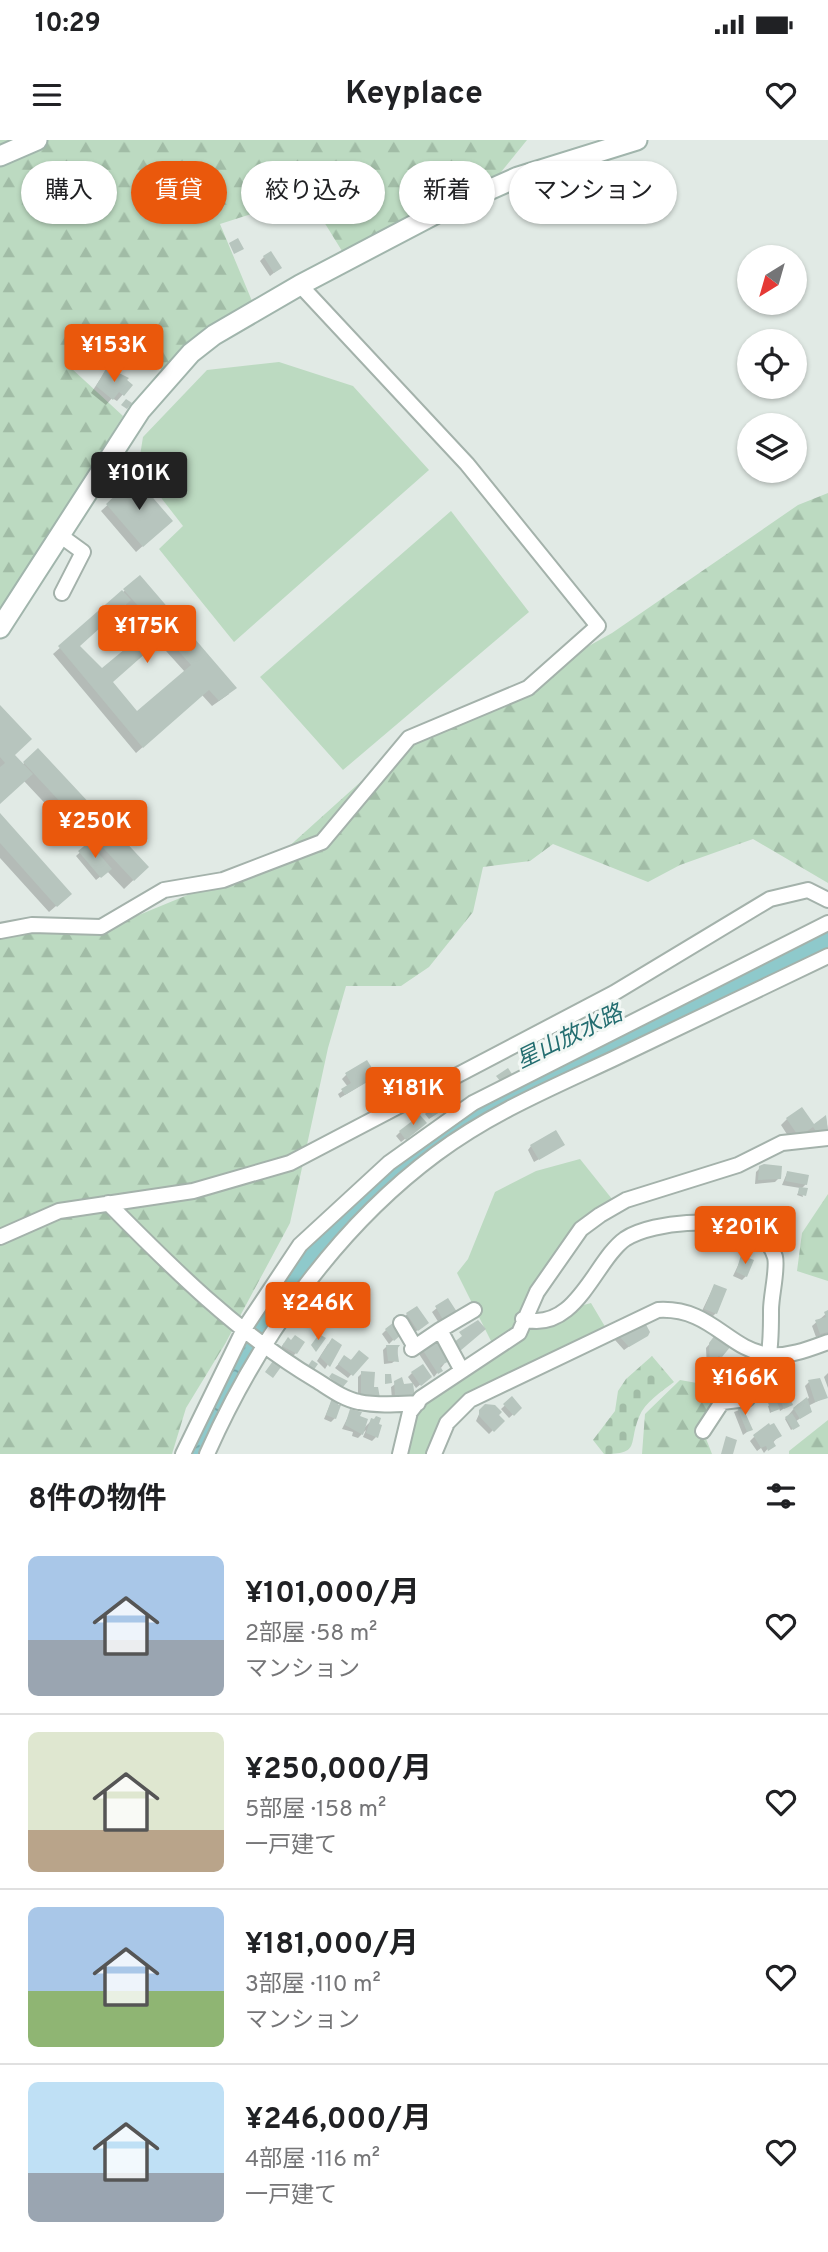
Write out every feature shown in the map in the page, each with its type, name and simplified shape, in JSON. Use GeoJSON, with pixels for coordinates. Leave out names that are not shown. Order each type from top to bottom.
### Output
{"type":"FeatureCollection","features":[{"type":"Feature","properties":{"kind":"street"},"geometry":{"type":"LineString","coordinates":[[0,156],[37,140]]}},
{"type":"Feature","properties":{"kind":"street"},"geometry":{"type":"LineString","coordinates":[[0,628],[140,411],[169,374],[214,335],[300,285],[481,193],[518,177],[637,140]]}},
{"type":"Feature","properties":{"kind":"street"},"geometry":{"type":"LineString","coordinates":[[0,931],[32,925],[101,927],[164,890],[223,880],[322,842],[409,738],[528,688],[598,626],[467,464],[300,285]]}},
{"type":"Feature","properties":{"kind":"street"},"geometry":{"type":"LineString","coordinates":[[61,536],[83,552],[62,593]]}},
{"type":"Feature","properties":{"kind":"street"},"geometry":{"type":"LineString","coordinates":[[0,1237],[60,1211],[193,1191],[290,1163],[614,993],[769,899],[808,890],[828,900]]}},
{"type":"Feature","properties":{"kind":"street"},"geometry":{"type":"LineString","coordinates":[[183,1454],[244,1329],[300,1245],[336,1210],[435,1127],[472,1103],[828,923]]}},
{"type":"Feature","properties":{"kind":"street"},"geometry":{"type":"LineString","coordinates":[[207,1454],[243,1378],[302,1290],[344,1240],[393,1190],[435,1154],[525,1098],[828,956]]}},
{"type":"Feature","properties":{"kind":"street"},"geometry":{"type":"LineString","coordinates":[[400,1454],[407,1423],[418,1403],[461,1369],[507,1343],[519,1333],[537,1292],[581,1229],[626,1199],[738,1165],[782,1143],[828,1138]]}},
{"type":"Feature","properties":{"kind":"street"},"geometry":{"type":"LineString","coordinates":[[108,1203],[152,1248],[244,1329],[346,1398],[359,1402],[418,1403]]}},
{"type":"Feature","properties":{"kind":"street"},"geometry":{"type":"LineString","coordinates":[[523,1319],[536,1323],[548,1320],[577,1300],[625,1239],[649,1230],[684,1223],[732,1223],[764,1241],[775,1257],[771,1299],[771,1355],[762,1380],[747,1399],[722,1402],[703,1431]]}},
{"type":"Feature","properties":{"kind":"street"},"geometry":{"type":"LineString","coordinates":[[433,1454],[447,1423],[470,1400],[658,1310],[684,1309],[757,1352],[771,1355],[797,1353],[828,1342]]}},
{"type":"Feature","properties":{"kind":"street"},"geometry":{"type":"LineString","coordinates":[[401,1323],[414,1348],[474,1310]]}},
{"type":"Feature","properties":{"kind":"street"},"geometry":{"type":"LineString","coordinates":[[440,1330],[461,1369]]}},
{"type":"Feature","properties":{"kind":"green space"},"geometry":{"type":"Polygon","coordinates":[[[0,140],[527,140],[495,178],[495,161],[399,161],[399,224],[342,251],[325,224],[385,224],[385,161],[241,161],[241,217],[227,222],[227,161],[131,161],[131,224],[220,224],[252,301],[210,325],[165,373],[116,326],[71,368],[123,416],[0,617],[0,140]]]}},
{"type":"Feature","properties":{"kind":"green space"},"geometry":{"type":"Polygon","coordinates":[[[279,362],[353,386],[429,470],[234,642],[159,549],[183,526],[138,468],[143,437],[207,370],[279,362]]]}},
{"type":"Feature","properties":{"kind":"green space"},"geometry":{"type":"Polygon","coordinates":[[[828,493],[828,883],[753,839],[680,865],[648,882],[553,844],[530,861],[483,867],[473,912],[429,967],[401,986],[346,986],[328,1048],[290,1223],[225,1344],[186,1408],[172,1454],[0,1454],[0,933],[21,927],[100,931],[275,859],[416,732],[445,726],[612,633],[798,505],[828,493]]]}},
{"type":"Feature","properties":{"kind":"green space"},"geometry":{"type":"Polygon","coordinates":[[[451,511],[529,612],[343,770],[260,677],[451,511]]]}},
{"type":"Feature","properties":{"kind":"green space"},"geometry":{"type":"Polygon","coordinates":[[[580,1159],[612,1199],[563,1257],[528,1320],[591,1303],[607,1330],[462,1411],[433,1454],[400,1454],[421,1398],[494,1347],[457,1273],[468,1259],[495,1192],[536,1171],[580,1159]]]}},
{"type":"Feature","properties":{"kind":"green space"},"geometry":{"type":"Polygon","coordinates":[[[828,1194],[828,1281],[797,1271],[802,1233],[828,1194]]]}},
{"type":"Feature","properties":{"kind":"green space"},"geometry":{"type":"Polygon","coordinates":[[[652,1356],[674,1382],[645,1407],[631,1446],[624,1452],[604,1454],[593,1440],[615,1411],[618,1391],[626,1379],[652,1356]]]}},
{"type":"Feature","properties":{"kind":"green space"},"geometry":{"type":"Polygon","coordinates":[[[680,1380],[697,1383],[720,1404],[703,1431],[712,1454],[642,1454],[645,1414],[680,1380]]]}},
{"type":"Feature","properties":{"kind":"green space"},"geometry":{"type":"Polygon","coordinates":[[[828,1420],[828,1454],[789,1454],[789,1451],[828,1420]]]}},
{"type":"Feature","properties":{"kind":"water"},"geometry":{"type":"Polygon","coordinates":[[[317,1238],[321,1254],[280,1305],[200,1454],[186,1454],[254,1320],[317,1238]]]}},
{"type":"Feature","properties":{"kind":"building"},"geometry":{"type":"Polygon","coordinates":[[[238,238],[244,249],[234,254],[229,243],[238,238]]]}},
{"type":"Feature","properties":{"kind":"building"},"geometry":{"type":"Polygon","coordinates":[[[271,251],[282,268],[274,273],[263,256],[271,251]]]}},
{"type":"Feature","properties":{"kind":"building"},"geometry":{"type":"Polygon","coordinates":[[[107,367],[129,378],[127,380],[133,385],[124,396],[119,392],[113,400],[96,386],[107,367]]]}},
{"type":"Feature","properties":{"kind":"building"},"geometry":{"type":"Polygon","coordinates":[[[126,399],[132,403],[127,409],[121,405],[126,399]]]}},
{"type":"Feature","properties":{"kind":"building"},"geometry":{"type":"Polygon","coordinates":[[[135,477],[173,521],[143,547],[106,504],[135,477]]]}},
{"type":"Feature","properties":{"kind":"building"},"geometry":{"type":"Polygon","coordinates":[[[140,575],[237,688],[219,701],[209,690],[143,748],[58,646],[122,590],[131,600],[80,646],[102,668],[154,625],[164,637],[113,682],[137,711],[191,665],[123,589],[140,575]]]}},
{"type":"Feature","properties":{"kind":"building"},"geometry":{"type":"Polygon","coordinates":[[[0,705],[32,739],[15,755],[33,774],[0,804],[0,767],[5,763],[0,757],[0,705]]]}},
{"type":"Feature","properties":{"kind":"building"},"geometry":{"type":"Polygon","coordinates":[[[38,748],[149,867],[134,881],[23,762],[38,748]]]}},
{"type":"Feature","properties":{"kind":"building"},"geometry":{"type":"Polygon","coordinates":[[[0,813],[72,894],[57,907],[0,843],[0,813]]]}},
{"type":"Feature","properties":{"kind":"building"},"geometry":{"type":"Polygon","coordinates":[[[89,842],[112,869],[101,878],[78,851],[89,842]]]}},
{"type":"Feature","properties":{"kind":"building"},"geometry":{"type":"Polygon","coordinates":[[[367,1060],[372,1068],[366,1072],[369,1081],[345,1095],[341,1089],[351,1083],[345,1073],[367,1060]]]}},
{"type":"Feature","properties":{"kind":"building"},"geometry":{"type":"Polygon","coordinates":[[[508,1068],[512,1074],[501,1082],[496,1076],[508,1068]]]}},
{"type":"Feature","properties":{"kind":"building"},"geometry":{"type":"Polygon","coordinates":[[[448,1096],[453,1104],[433,1116],[428,1109],[448,1096]]]}},
{"type":"Feature","properties":{"kind":"building"},"geometry":{"type":"Polygon","coordinates":[[[802,1107],[814,1124],[826,1115],[828,1131],[820,1137],[813,1127],[799,1137],[786,1118],[802,1107]]]}},
{"type":"Feature","properties":{"kind":"building"},"geometry":{"type":"Polygon","coordinates":[[[420,1115],[427,1123],[406,1140],[399,1131],[420,1115]]]}},
{"type":"Feature","properties":{"kind":"building"},"geometry":{"type":"Polygon","coordinates":[[[556,1130],[565,1145],[539,1160],[530,1145],[556,1130]]]}},
{"type":"Feature","properties":{"kind":"building"},"geometry":{"type":"Polygon","coordinates":[[[759,1166],[782,1166],[781,1179],[758,1180],[759,1166]]]}},
{"type":"Feature","properties":{"kind":"building"},"geometry":{"type":"Polygon","coordinates":[[[787,1171],[809,1175],[807,1185],[785,1181],[787,1171]]]}},
{"type":"Feature","properties":{"kind":"building"},"geometry":{"type":"Polygon","coordinates":[[[799,1187],[808,1188],[806,1196],[798,1194],[799,1187]]]}},
{"type":"Feature","properties":{"kind":"building"},"geometry":{"type":"Polygon","coordinates":[[[750,1212],[761,1221],[757,1229],[744,1222],[750,1212]]]}},
{"type":"Feature","properties":{"kind":"building"},"geometry":{"type":"Polygon","coordinates":[[[781,1216],[788,1222],[783,1229],[789,1233],[778,1247],[762,1234],[781,1216]]]}},
{"type":"Feature","properties":{"kind":"building"},"geometry":{"type":"Polygon","coordinates":[[[741,1255],[754,1260],[747,1277],[736,1272],[741,1255]]]}},
{"type":"Feature","properties":{"kind":"building"},"geometry":{"type":"Polygon","coordinates":[[[714,1284],[727,1289],[717,1314],[704,1309],[714,1284]]]}},
{"type":"Feature","properties":{"kind":"building"},"geometry":{"type":"Polygon","coordinates":[[[448,1298],[457,1312],[443,1320],[435,1306],[448,1298]]]}},
{"type":"Feature","properties":{"kind":"building"},"geometry":{"type":"Polygon","coordinates":[[[417,1306],[429,1323],[418,1331],[406,1313],[417,1306]]]}},
{"type":"Feature","properties":{"kind":"building"},"geometry":{"type":"Polygon","coordinates":[[[828,1310],[828,1332],[820,1334],[815,1320],[826,1317],[824,1312],[828,1310]]]}},
{"type":"Feature","properties":{"kind":"building"},"geometry":{"type":"Polygon","coordinates":[[[478,1320],[486,1329],[460,1351],[453,1343],[462,1336],[459,1332],[478,1320]]]}},
{"type":"Feature","properties":{"kind":"building"},"geometry":{"type":"Polygon","coordinates":[[[644,1321],[650,1332],[648,1336],[629,1347],[618,1335],[644,1321]]]}},
{"type":"Feature","properties":{"kind":"building"},"geometry":{"type":"Polygon","coordinates":[[[394,1322],[402,1334],[394,1341],[385,1329],[394,1322]]]}},
{"type":"Feature","properties":{"kind":"building"},"geometry":{"type":"Polygon","coordinates":[[[319,1334],[326,1338],[316,1352],[311,1345],[319,1334]]]}},
{"type":"Feature","properties":{"kind":"building"},"geometry":{"type":"Polygon","coordinates":[[[295,1335],[305,1342],[297,1354],[282,1346],[288,1337],[291,1340],[295,1335]]]}},
{"type":"Feature","properties":{"kind":"building"},"geometry":{"type":"Polygon","coordinates":[[[715,1335],[731,1346],[722,1357],[718,1356],[718,1365],[710,1366],[709,1343],[715,1335]]]}},
{"type":"Feature","properties":{"kind":"building"},"geometry":{"type":"Polygon","coordinates":[[[332,1338],[342,1345],[330,1367],[320,1357],[332,1338]]]}},
{"type":"Feature","properties":{"kind":"building"},"geometry":{"type":"Polygon","coordinates":[[[438,1339],[451,1360],[440,1366],[443,1371],[438,1374],[422,1349],[438,1339]]]}},
{"type":"Feature","properties":{"kind":"building"},"geometry":{"type":"Polygon","coordinates":[[[386,1345],[400,1345],[397,1349],[399,1362],[388,1361],[386,1345]]]}},
{"type":"Feature","properties":{"kind":"building"},"geometry":{"type":"Polygon","coordinates":[[[359,1350],[369,1358],[353,1376],[338,1364],[344,1355],[351,1360],[359,1350]]]}},
{"type":"Feature","properties":{"kind":"building"},"geometry":{"type":"Polygon","coordinates":[[[312,1360],[318,1364],[313,1371],[307,1367],[312,1360]]]}},
{"type":"Feature","properties":{"kind":"building"},"geometry":{"type":"Polygon","coordinates":[[[273,1361],[281,1367],[273,1378],[265,1372],[273,1361]]]}},
{"type":"Feature","properties":{"kind":"building"},"geometry":{"type":"Polygon","coordinates":[[[423,1364],[432,1377],[421,1386],[411,1372],[423,1364]]]}},
{"type":"Feature","properties":{"kind":"building"},"geometry":{"type":"Polygon","coordinates":[[[725,1364],[751,1381],[748,1386],[732,1389],[716,1377],[725,1364]]]}},
{"type":"Feature","properties":{"kind":"building"},"geometry":{"type":"Polygon","coordinates":[[[361,1371],[375,1372],[374,1387],[378,1387],[380,1398],[361,1397],[361,1371]]]}},
{"type":"Feature","properties":{"kind":"building"},"geometry":{"type":"Polygon","coordinates":[[[332,1373],[348,1381],[342,1388],[329,1377],[332,1373]]]}},
{"type":"Feature","properties":{"kind":"building"},"geometry":{"type":"Polygon","coordinates":[[[385,1374],[391,1374],[392,1383],[385,1384],[385,1374]]]}},
{"type":"Feature","properties":{"kind":"building"},"geometry":{"type":"Polygon","coordinates":[[[402,1377],[404,1384],[413,1383],[415,1398],[410,1399],[410,1395],[395,1396],[394,1381],[402,1377]]]}},
{"type":"Feature","properties":{"kind":"building"},"geometry":{"type":"Polygon","coordinates":[[[820,1378],[828,1398],[815,1402],[808,1380],[820,1378]]]}},
{"type":"Feature","properties":{"kind":"building"},"geometry":{"type":"Polygon","coordinates":[[[785,1386],[793,1405],[784,1409],[776,1390],[785,1386]]]}},
{"type":"Feature","properties":{"kind":"building"},"geometry":{"type":"Polygon","coordinates":[[[512,1396],[522,1408],[514,1416],[503,1404],[512,1396]]]}},
{"type":"Feature","properties":{"kind":"building"},"geometry":{"type":"Polygon","coordinates":[[[807,1397],[812,1412],[800,1419],[793,1408],[807,1397]]]}},
{"type":"Feature","properties":{"kind":"building"},"geometry":{"type":"Polygon","coordinates":[[[332,1398],[340,1400],[338,1405],[341,1405],[336,1419],[326,1415],[332,1398]]]}},
{"type":"Feature","properties":{"kind":"building"},"geometry":{"type":"Polygon","coordinates":[[[776,1400],[780,1409],[772,1412],[768,1403],[776,1400]]]}},
{"type":"Feature","properties":{"kind":"building"},"geometry":{"type":"Polygon","coordinates":[[[747,1403],[749,1408],[744,1410],[753,1430],[747,1432],[737,1407],[747,1403]]]}},
{"type":"Feature","properties":{"kind":"building"},"geometry":{"type":"Polygon","coordinates":[[[485,1404],[495,1405],[502,1412],[499,1415],[505,1421],[494,1432],[479,1416],[479,1410],[485,1404]]]}},
{"type":"Feature","properties":{"kind":"building"},"geometry":{"type":"Polygon","coordinates":[[[350,1409],[362,1412],[360,1416],[368,1419],[363,1435],[345,1425],[350,1409]]]}},
{"type":"Feature","properties":{"kind":"building"},"geometry":{"type":"Polygon","coordinates":[[[792,1413],[800,1426],[793,1430],[785,1417],[792,1413]]]}},
{"type":"Feature","properties":{"kind":"building"},"geometry":{"type":"Polygon","coordinates":[[[371,1418],[381,1418],[379,1424],[382,1425],[378,1438],[366,1433],[371,1418]]]}},
{"type":"Feature","properties":{"kind":"building"},"geometry":{"type":"Polygon","coordinates":[[[769,1423],[774,1423],[782,1436],[773,1441],[776,1446],[768,1451],[766,1446],[761,1448],[753,1435],[769,1423]]]}},
{"type":"Feature","properties":{"kind":"building"},"geometry":{"type":"Polygon","coordinates":[[[726,1436],[737,1440],[733,1454],[721,1454],[726,1436]]]}},
{"type":"Feature","properties":{"kind":"waterway","name":"星山放水路"},"geometry":{"type":"LineString","coordinates":[[302,1270],[372,1193],[405,1162],[487,1104],[828,941]]}}]}
